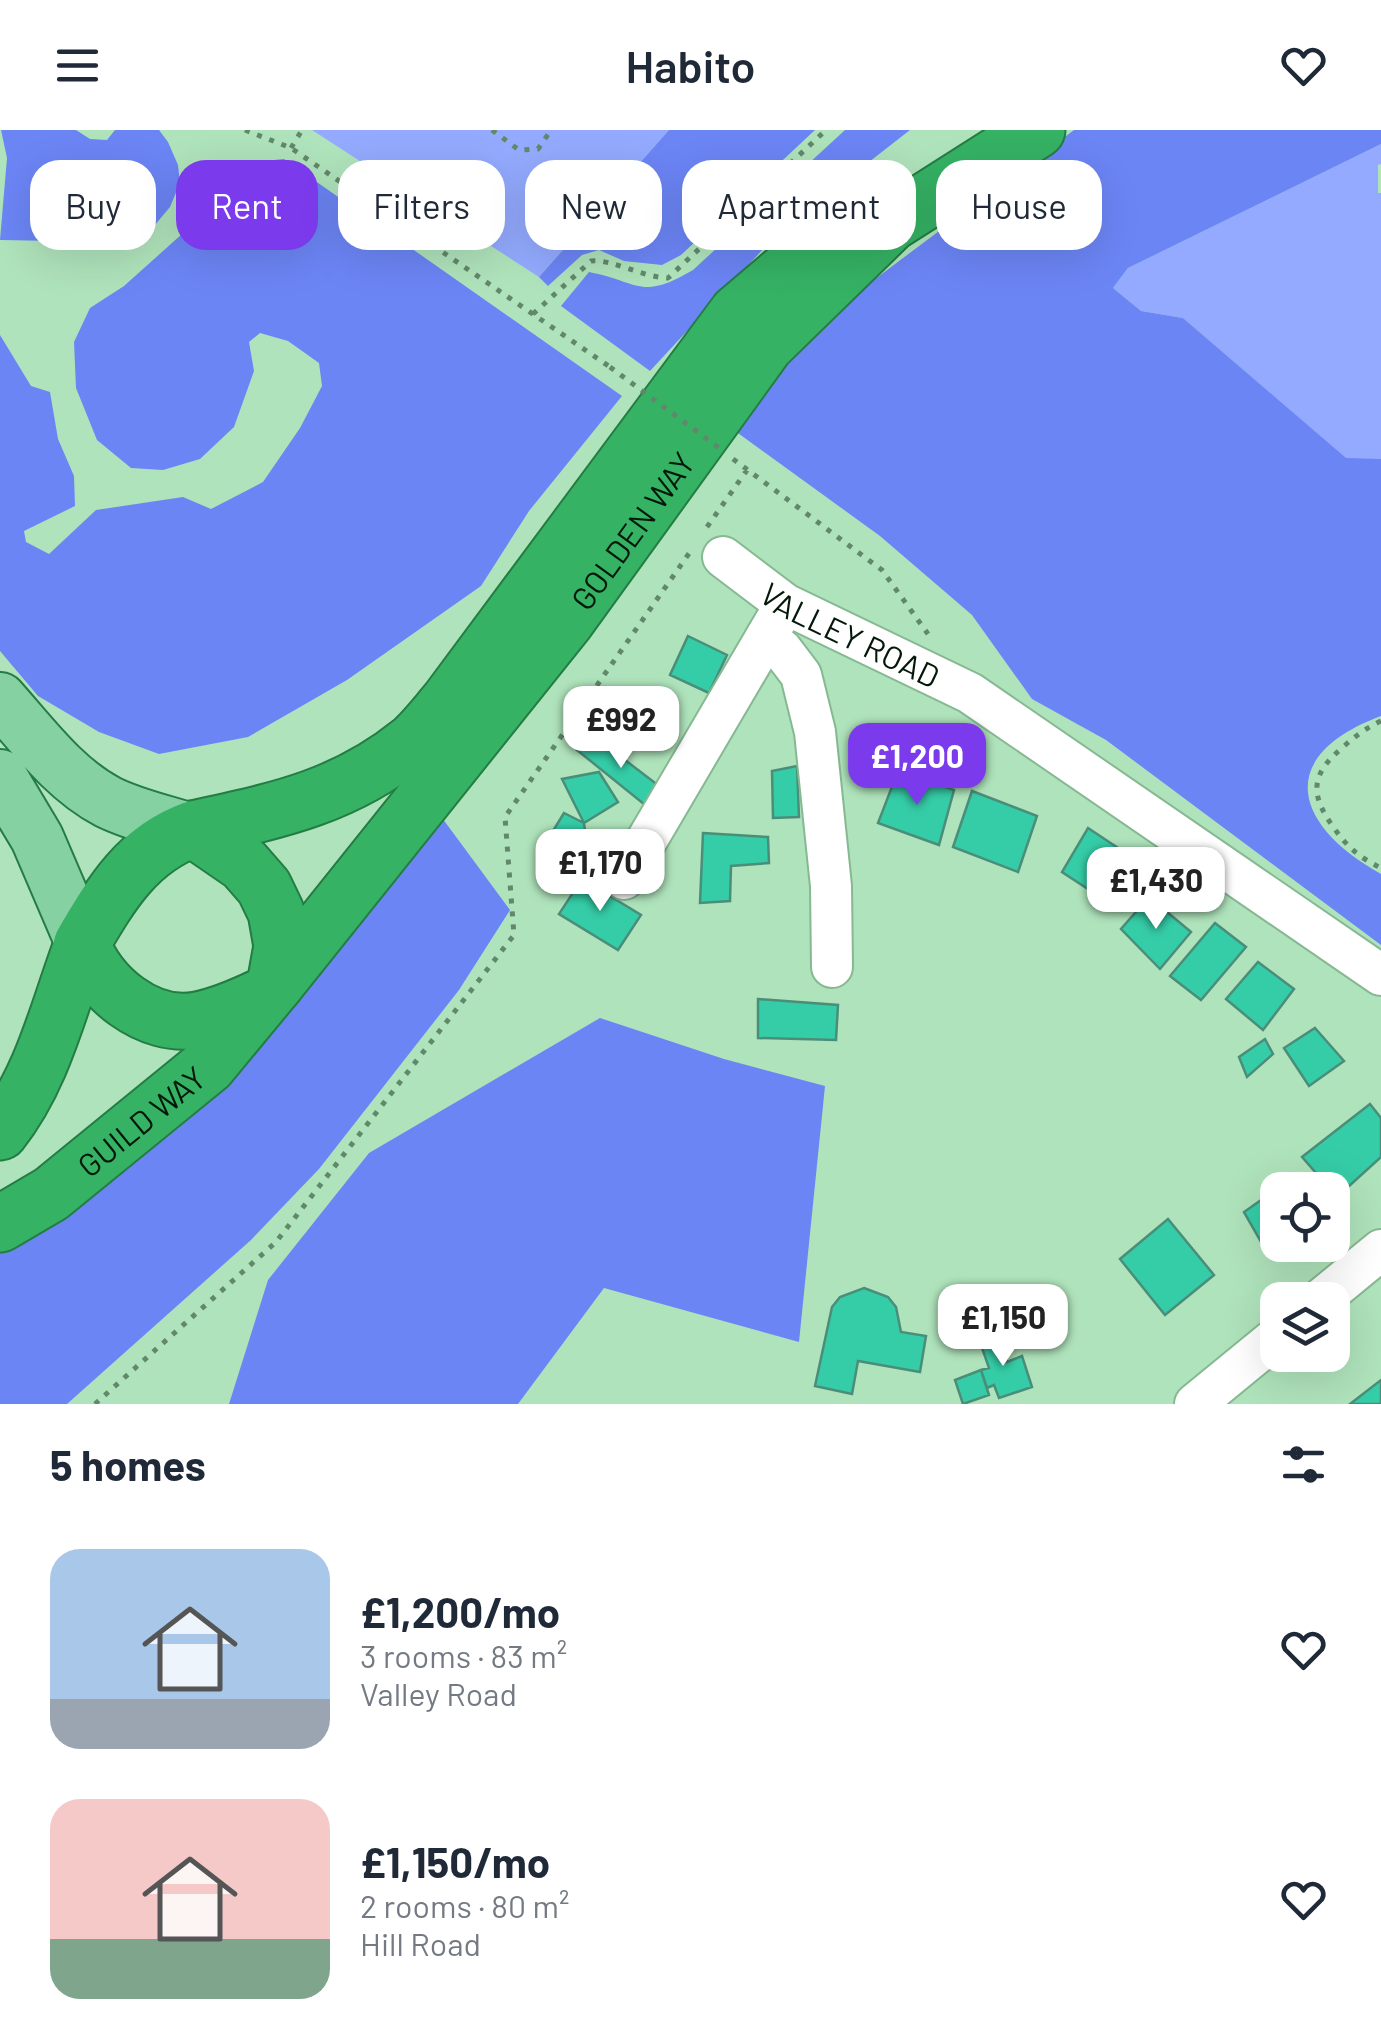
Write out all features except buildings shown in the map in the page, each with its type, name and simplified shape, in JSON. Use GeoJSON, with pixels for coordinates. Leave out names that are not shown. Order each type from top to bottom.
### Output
{"type":"FeatureCollection","features":[{"type":"Feature","properties":{"kind":"highway","name":"GOLDEN WAY"},"geometry":{"type":"LineString","coordinates":[[192,830],[325,796],[413,742],[448,702],[737,313],[878,192],[965,130]]}},
{"type":"Feature","properties":{"kind":"highway","name":"GOLDEN WAY"},"geometry":{"type":"LineString","coordinates":[[269,990],[567,620],[766,344],[891,224],[1037,130]]}},
{"type":"Feature","properties":{"kind":"highway"},"geometry":{"type":"LineString","coordinates":[[0,1132],[21,1106],[43,1058],[82,944],[113,890],[137,862],[164,842],[192,830],[220,844],[244,864],[264,887],[276,912],[282,946],[269,990],[229,1011],[194,1021],[168,1020],[139,1008],[112,989],[82,944]]}},
{"type":"Feature","properties":{"kind":"highway","name":"GUILD WAY"},"geometry":{"type":"LineString","coordinates":[[0,1224],[50,1194],[208,1066],[269,990]]}},
{"type":"Feature","properties":{"kind":"main road"},"geometry":{"type":"LineString","coordinates":[[0,699],[75,780],[94,794],[131,812],[192,830]]}},
{"type":"Feature","properties":{"kind":"main road"},"geometry":{"type":"LineString","coordinates":[[0,776],[37,838],[82,944]]}},
{"type":"Feature","properties":{"kind":"street","name":"VALLEY ROAD"},"geometry":{"type":"LineString","coordinates":[[706,546],[775,620],[970,693],[1381,975]]}},
{"type":"Feature","properties":{"kind":"street"},"geometry":{"type":"LineString","coordinates":[[624,879],[775,620]]}},
{"type":"Feature","properties":{"kind":"street"},"geometry":{"type":"LineString","coordinates":[[775,620],[782,650],[801,675],[815,732],[831,886],[832,968]]}},
{"type":"Feature","properties":{"kind":"street"},"geometry":{"type":"LineString","coordinates":[[1342,1282],[1381,1250]]}},
{"type":"Feature","properties":{"kind":"street"},"geometry":{"type":"LineString","coordinates":[[1195,1404],[1260,1351]]}},
{"type":"Feature","properties":{"kind":"path"},"geometry":{"type":"LineString","coordinates":[[246,130],[291,148],[533,314],[882,570],[970,693]]}},
{"type":"Feature","properties":{"kind":"path"},"geometry":{"type":"LineString","coordinates":[[291,148],[302,130]]}},
{"type":"Feature","properties":{"kind":"path"},"geometry":{"type":"LineString","coordinates":[[492,130],[519,150],[538,148],[552,130]]}},
{"type":"Feature","properties":{"kind":"path"},"geometry":{"type":"LineString","coordinates":[[533,314],[591,262],[602,260],[630,272],[668,278],[826,130]]}},
{"type":"Feature","properties":{"kind":"path"},"geometry":{"type":"LineString","coordinates":[[95,1404],[276,1242],[514,935],[505,816],[706,546],[748,470]]}},
{"type":"Feature","properties":{"kind":"path"},"geometry":{"type":"LineString","coordinates":[[1381,721],[1365,729],[1326,762],[1316,789],[1324,814],[1349,849],[1381,868]]}},
{"type":"Feature","properties":{"kind":"shaded area"},"geometry":{"type":"Polygon","coordinates":[[[1,130],[76,130],[90,139],[107,140],[115,130],[159,130],[176,160],[176,193],[156,224],[156,160],[30,160],[30,241],[0,240],[7,158],[1,130]]]}},
{"type":"Feature","properties":{"kind":"shaded area"},"geometry":{"type":"Polygon","coordinates":[[[312,130],[669,130],[642,160],[525,160],[525,250],[563,250],[539,277],[497,250],[505,250],[505,160],[358,160],[312,130]]]}},
{"type":"Feature","properties":{"kind":"shaded area"},"geometry":{"type":"Polygon","coordinates":[[[669,130],[815,130],[783,160],[682,160],[682,250],[686,250],[662,265],[624,261],[599,250],[662,250],[662,160],[642,160],[669,130]]]}},
{"type":"Feature","properties":{"kind":"shaded area"},"geometry":{"type":"Polygon","coordinates":[[[845,130],[910,130],[872,160],[812,160],[845,130]]]}},
{"type":"Feature","properties":{"kind":"shaded area"},"geometry":{"type":"Polygon","coordinates":[[[1074,130],[1381,130],[1381,144],[1128,268],[1113,288],[1141,311],[1183,318],[1346,458],[1381,459],[1381,716],[1347,732],[1323,751],[1311,771],[1308,792],[1314,813],[1329,834],[1351,855],[1381,874],[1381,945],[1106,740],[1032,699],[972,615],[880,536],[731,428],[758,392],[839,306],[936,233],[936,250],[1102,250],[1102,160],[1034,160],[1074,130]]]}},
{"type":"Feature","properties":{"kind":"shaded area"},"geometry":{"type":"Polygon","coordinates":[[[1381,144],[1378,193],[1381,459],[1346,459],[1183,318],[1141,311],[1113,288],[1128,268],[1381,144]]]}},
{"type":"Feature","properties":{"kind":"shaded area"},"geometry":{"type":"Polygon","coordinates":[[[318,183],[338,197],[338,250],[414,250],[622,396],[529,511],[481,586],[347,680],[248,737],[159,754],[99,732],[38,696],[0,651],[0,335],[31,386],[50,392],[58,439],[74,476],[75,506],[24,531],[26,542],[49,554],[96,510],[183,497],[211,509],[263,482],[300,428],[322,386],[319,363],[288,341],[260,333],[249,342],[254,371],[234,427],[200,459],[163,470],[131,468],[97,440],[76,388],[74,342],[90,308],[124,286],[176,239],[176,250],[318,250],[318,183]]]}},
{"type":"Feature","properties":{"kind":"shaded area"},"geometry":{"type":"Polygon","coordinates":[[[563,250],[599,250],[582,255],[548,286],[539,277],[563,250]]]}},
{"type":"Feature","properties":{"kind":"shaded area"},"geometry":{"type":"Polygon","coordinates":[[[715,250],[762,250],[650,371],[561,306],[589,272],[650,287],[693,270],[715,250]]]}},
{"type":"Feature","properties":{"kind":"shaded area"},"geometry":{"type":"Polygon","coordinates":[[[437,811],[510,910],[459,990],[319,1169],[251,1240],[67,1404],[0,1404],[0,1243],[437,811]]]}},
{"type":"Feature","properties":{"kind":"shaded area"},"geometry":{"type":"Polygon","coordinates":[[[600,1018],[724,1059],[825,1086],[799,1342],[604,1288],[518,1404],[229,1404],[268,1280],[369,1153],[600,1018]]]}}]}
